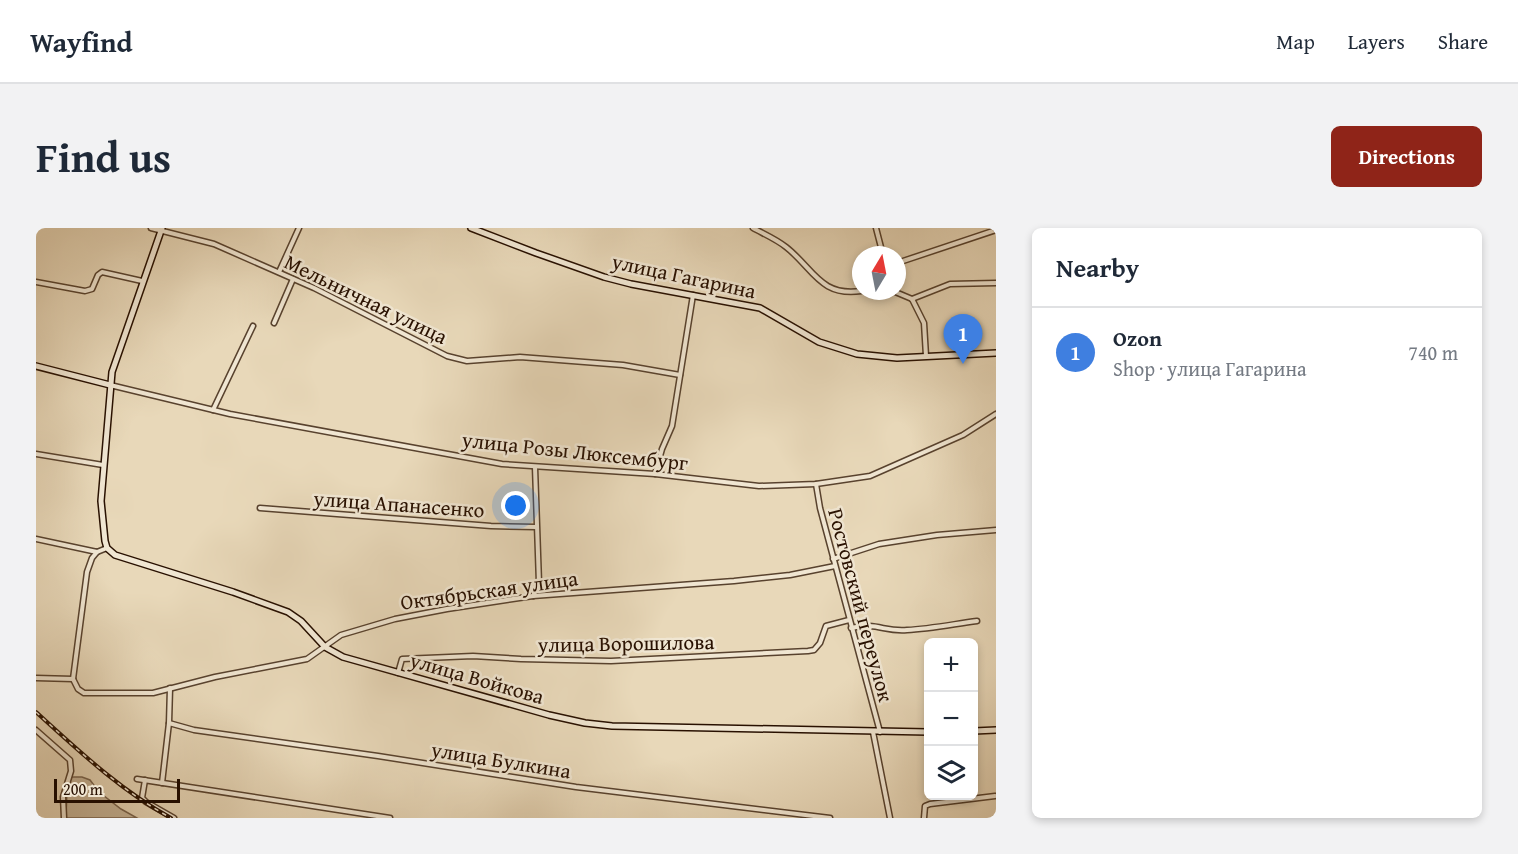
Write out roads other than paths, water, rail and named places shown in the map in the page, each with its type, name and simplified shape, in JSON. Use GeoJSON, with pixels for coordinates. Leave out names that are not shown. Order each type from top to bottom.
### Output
{"type":"FeatureCollection","features":[{"type":"Feature","properties":{"kind":"main road","name":"улица Гагарина"},"geometry":{"type":"LineString","coordinates":[[471,228],[536,254],[604,277],[760,308],[812,338],[857,354],[888,357],[996,353]]}},
{"type":"Feature","properties":{"kind":"main road"},"geometry":{"type":"LineString","coordinates":[[162,229],[119,347],[110,386],[101,501],[107,548],[116,555],[233,591],[288,612],[301,621],[325,647]]}},
{"type":"Feature","properties":{"kind":"main road","name":"улица Розы Люксембург"},"geometry":{"type":"LineString","coordinates":[[36,366],[110,386]]}},
{"type":"Feature","properties":{"kind":"main road","name":"улица Войкова"},"geometry":{"type":"LineString","coordinates":[[325,647],[344,657],[585,723],[641,727],[924,732]]}},
{"type":"Feature","properties":{"kind":"main road"},"geometry":{"type":"LineString","coordinates":[[978,731],[996,730]]}},
{"type":"Feature","properties":{"kind":"street","name":"Мельничная улица"},"geometry":{"type":"LineString","coordinates":[[151,228],[214,244],[279,272],[447,357],[467,361],[499,357],[623,365],[680,375]]}},
{"type":"Feature","properties":{"kind":"street"},"geometry":{"type":"LineString","coordinates":[[279,272],[299,228]]}},
{"type":"Feature","properties":{"kind":"street"},"geometry":{"type":"LineString","coordinates":[[753,228],[786,247],[828,288],[852,292]]}},
{"type":"Feature","properties":{"kind":"street"},"geometry":{"type":"LineString","coordinates":[[876,228],[881,246]]}},
{"type":"Feature","properties":{"kind":"street"},"geometry":{"type":"LineString","coordinates":[[906,260],[996,230]]}},
{"type":"Feature","properties":{"kind":"street"},"geometry":{"type":"LineString","coordinates":[[36,282],[85,291],[92,289],[98,275],[102,272],[142,281]]}},
{"type":"Feature","properties":{"kind":"street"},"geometry":{"type":"LineString","coordinates":[[274,323],[293,279]]}},
{"type":"Feature","properties":{"kind":"street"},"geometry":{"type":"LineString","coordinates":[[912,299],[950,284],[996,283]]}},
{"type":"Feature","properties":{"kind":"street"},"geometry":{"type":"LineString","coordinates":[[655,474],[672,426],[693,294]]}},
{"type":"Feature","properties":{"kind":"street"},"geometry":{"type":"LineString","coordinates":[[906,296],[912,299],[924,322],[926,356]]}},
{"type":"Feature","properties":{"kind":"street"},"geometry":{"type":"LineString","coordinates":[[213,410],[253,326]]}},
{"type":"Feature","properties":{"kind":"street","name":"улица Розы Люксембург"},"geometry":{"type":"LineString","coordinates":[[110,386],[213,410],[502,464],[655,474],[759,486],[816,484],[870,476],[963,435],[996,414]]}},
{"type":"Feature","properties":{"kind":"street"},"geometry":{"type":"LineString","coordinates":[[36,454],[103,465]]}},
{"type":"Feature","properties":{"kind":"street"},"geometry":{"type":"LineString","coordinates":[[533,596],[539,583],[535,467]]}},
{"type":"Feature","properties":{"kind":"street","name":"Ростовский переулок"},"geometry":{"type":"LineString","coordinates":[[816,484],[876,732],[890,818]]}},
{"type":"Feature","properties":{"kind":"street","name":"улица Апанасенко"},"geometry":{"type":"LineString","coordinates":[[260,508],[491,526],[536,527]]}},
{"type":"Feature","properties":{"kind":"street"},"geometry":{"type":"LineString","coordinates":[[833,559],[879,544],[996,530]]}},
{"type":"Feature","properties":{"kind":"street"},"geometry":{"type":"LineString","coordinates":[[36,538],[97,552]]}},
{"type":"Feature","properties":{"kind":"street"},"geometry":{"type":"LineString","coordinates":[[107,548],[97,552],[87,572],[73,679],[78,689],[84,693],[153,693],[215,677],[307,659],[325,647]]}},
{"type":"Feature","properties":{"kind":"street","name":"Октябрьская улица"},"geometry":{"type":"LineString","coordinates":[[325,647],[341,635],[395,619],[447,609],[533,596],[790,575],[835,566]]}},
{"type":"Feature","properties":{"kind":"street","name":"улица Ворошилова"},"geometry":{"type":"LineString","coordinates":[[399,673],[402,659],[473,656],[611,661],[808,651],[814,650],[820,643],[825,626],[849,620]]}},
{"type":"Feature","properties":{"kind":"street"},"geometry":{"type":"LineString","coordinates":[[851,628],[877,625],[905,631],[977,621]]}},
{"type":"Feature","properties":{"kind":"street"},"geometry":{"type":"LineString","coordinates":[[36,678],[73,679]]}},
{"type":"Feature","properties":{"kind":"street"},"geometry":{"type":"LineString","coordinates":[[162,783],[169,723],[170,688]]}},
{"type":"Feature","properties":{"kind":"street","name":"улица Булкина"},"geometry":{"type":"LineString","coordinates":[[169,723],[194,730],[378,756],[576,788],[831,818]]}},
{"type":"Feature","properties":{"kind":"street"},"geometry":{"type":"LineString","coordinates":[[36,730],[70,760],[71,771],[63,796],[64,818]]}},
{"type":"Feature","properties":{"kind":"street"},"geometry":{"type":"LineString","coordinates":[[137,779],[390,818]]}},
{"type":"Feature","properties":{"kind":"street"},"geometry":{"type":"LineString","coordinates":[[145,780],[142,798],[174,818]]}},
{"type":"Feature","properties":{"kind":"street"},"geometry":{"type":"LineString","coordinates":[[924,818],[925,806],[930,804],[995,796]]}},
{"type":"Feature","properties":{"kind":"railway"},"geometry":{"type":"LineString","coordinates":[[36,712],[117,782],[171,818]]}},
{"type":"Feature","properties":{"kind":"place","name":"Ozon"},"geometry":{"type":"Point","coordinates":[963,364]}}]}
